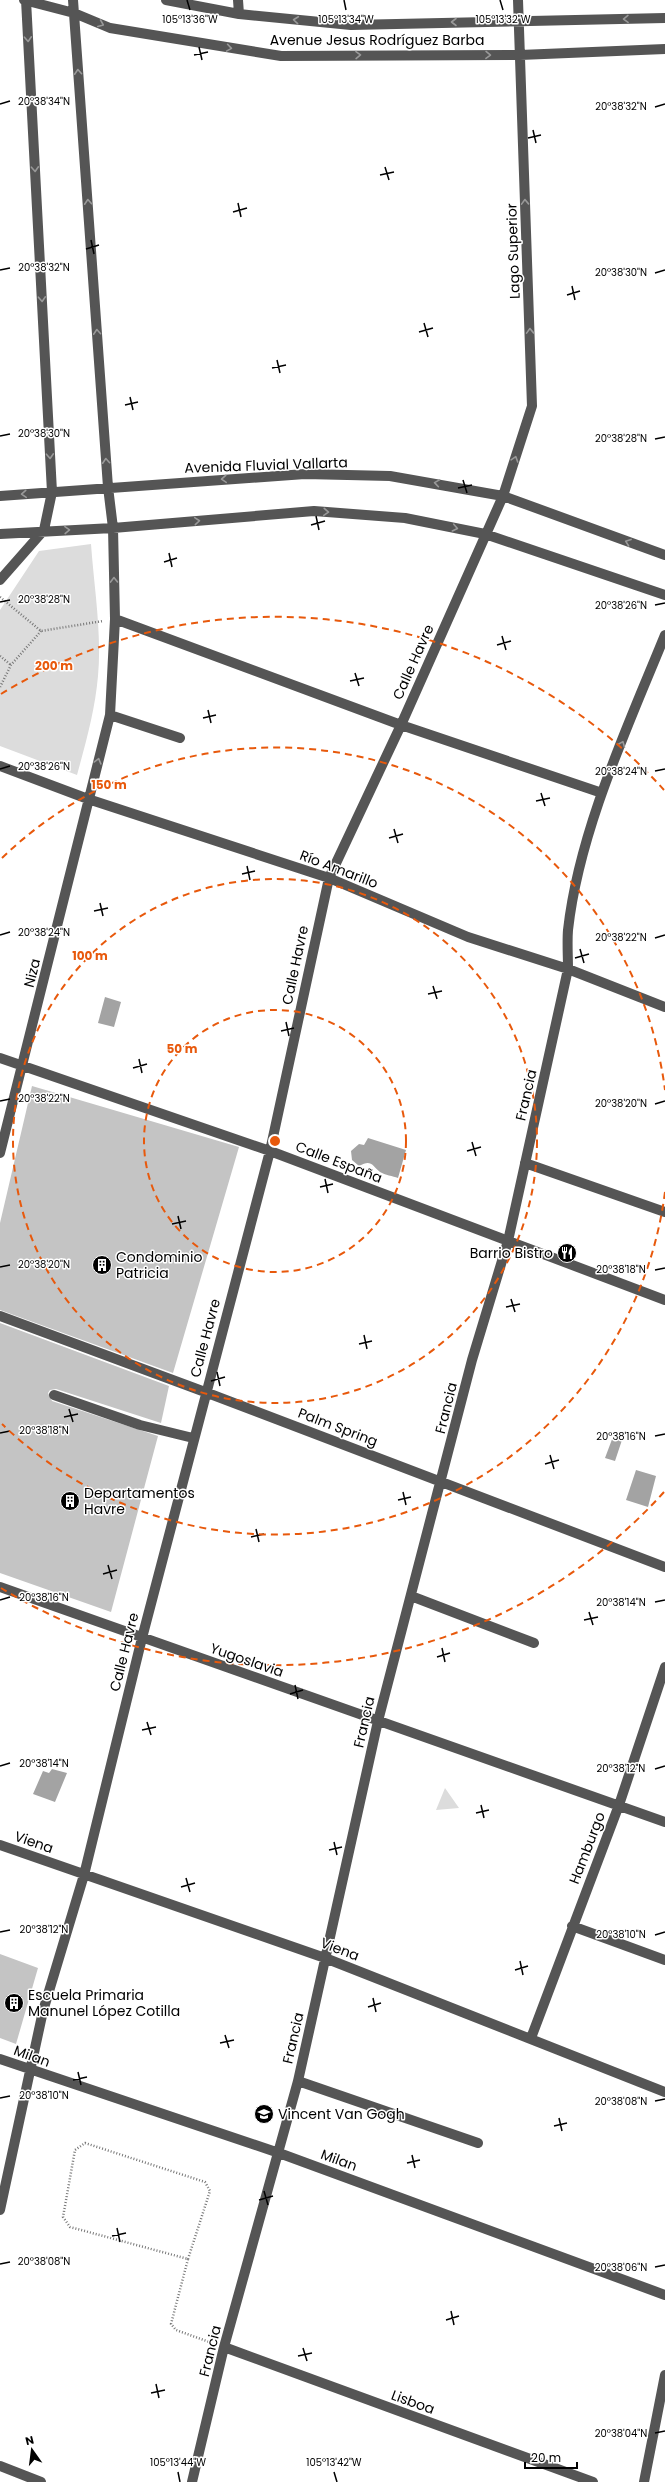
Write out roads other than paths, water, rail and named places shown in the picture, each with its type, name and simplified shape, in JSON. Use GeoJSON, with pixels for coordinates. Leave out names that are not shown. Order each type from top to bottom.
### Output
{"type":"FeatureCollection","features":[{"type":"Feature","properties":{"kind":"street","name":"Avenue Jesus Rodríguez Barba"},"geometry":{"type":"LineString","coordinates":[[25,0],[74,13],[110,28],[281,56],[520,55],[665,49]]}},
{"type":"Feature","properties":{"kind":"street"},"geometry":{"type":"LineString","coordinates":[[0,580],[44,530],[52,492],[25,0]]}},
{"type":"Feature","properties":{"kind":"street","name":"Niza"},"geometry":{"type":"LineString","coordinates":[[0,1153],[110,715],[115,619],[113,528],[108,487],[73,0]]}},
{"type":"Feature","properties":{"kind":"street","name":"Avenue Jesus Rodríguez Barba"},"geometry":{"type":"LineString","coordinates":[[166,0],[239,14],[351,26],[665,18]]}},
{"type":"Feature","properties":{"kind":"street"},"geometry":{"type":"LineString","coordinates":[[238,0],[239,14]]}},
{"type":"Feature","properties":{"kind":"street","name":"Lago Superior"},"geometry":{"type":"LineString","coordinates":[[503,496],[532,406],[518,0]]}},
{"type":"Feature","properties":{"kind":"street","name":"Avenida Fluvial Vallarta"},"geometry":{"type":"LineString","coordinates":[[0,496],[108,487],[305,474],[382,475],[503,496],[665,555]]}},
{"type":"Feature","properties":{"kind":"street","name":"Calle Havre"},"geometry":{"type":"LineString","coordinates":[[0,2210],[32,2071],[43,2011],[84,1875],[193,1438],[270,1150],[329,878],[503,496]]}},
{"type":"Feature","properties":{"kind":"street"},"geometry":{"type":"LineString","coordinates":[[0,534],[44,530],[113,528],[314,511],[405,518],[485,534],[665,595]]}},
{"type":"Feature","properties":{"kind":"street"},"geometry":{"type":"LineString","coordinates":[[115,619],[400,725],[602,793]]}},
{"type":"Feature","properties":{"kind":"street","name":"Francia"},"geometry":{"type":"LineString","coordinates":[[192,2482],[224,2348],[298,2082],[378,1721],[410,1596],[442,1482],[472,1360],[508,1241],[568,969],[568,930],[578,875],[602,793],[665,635]]}},
{"type":"Feature","properties":{"kind":"street"},"geometry":{"type":"LineString","coordinates":[[110,715],[180,738]]}},
{"type":"Feature","properties":{"kind":"street","name":"Río Amarillo"},"geometry":{"type":"LineString","coordinates":[[0,766],[88,799],[329,878],[468,937],[568,969],[665,1006]]}},
{"type":"Feature","properties":{"kind":"street","name":"Calle España"},"geometry":{"type":"LineString","coordinates":[[0,1058],[270,1150],[665,1300]]}},
{"type":"Feature","properties":{"kind":"street"},"geometry":{"type":"LineString","coordinates":[[525,1163],[665,1212]]}},
{"type":"Feature","properties":{"kind":"street","name":"Palm Spring"},"geometry":{"type":"LineString","coordinates":[[0,1316],[205,1392],[665,1568]]}},
{"type":"Feature","properties":{"kind":"street"},"geometry":{"type":"LineString","coordinates":[[54,1395],[140,1425],[193,1438]]}},
{"type":"Feature","properties":{"kind":"street","name":"Yugoslavia"},"geometry":{"type":"LineString","coordinates":[[0,1587],[378,1721],[619,1804],[665,1822]]}},
{"type":"Feature","properties":{"kind":"street"},"geometry":{"type":"LineString","coordinates":[[410,1596],[534,1644]]}},
{"type":"Feature","properties":{"kind":"street","name":"Hamburgo"},"geometry":{"type":"LineString","coordinates":[[531,2038],[619,1804],[665,1667]]}},
{"type":"Feature","properties":{"kind":"street","name":"Viena"},"geometry":{"type":"LineString","coordinates":[[0,1845],[325,1958],[665,2092]]}},
{"type":"Feature","properties":{"kind":"street"},"geometry":{"type":"LineString","coordinates":[[572,1926],[665,1960]]}},
{"type":"Feature","properties":{"kind":"street","name":"Milan"},"geometry":{"type":"LineString","coordinates":[[0,2059],[279,2153],[665,2295]]}},
{"type":"Feature","properties":{"kind":"street"},"geometry":{"type":"LineString","coordinates":[[298,2082],[478,2143]]}},
{"type":"Feature","properties":{"kind":"street","name":"Lisboa"},"geometry":{"type":"LineString","coordinates":[[224,2348],[593,2482]]}},
{"type":"Feature","properties":{"kind":"street"},"geometry":{"type":"LineString","coordinates":[[644,2482],[665,2375]]}},
{"type":"Feature","properties":{"kind":"street"},"geometry":{"type":"LineString","coordinates":[[0,2466],[41,2482]]}},
{"type":"Feature","properties":{"kind":"place","name":"Barrio Bistro"},"geometry":{"type":"Point","coordinates":[567,1253]}},
{"type":"Feature","properties":{"kind":"place","name":"Condominio Patricia"},"geometry":{"type":"Point","coordinates":[102,1265]}},
{"type":"Feature","properties":{"kind":"place","name":"Departamentos Havre"},"geometry":{"type":"Point","coordinates":[70,1501]}},
{"type":"Feature","properties":{"kind":"place","name":"Escuela Primaria Manunel López Cotilla"},"geometry":{"type":"Point","coordinates":[14,2003]}},
{"type":"Feature","properties":{"kind":"place","name":"Vincent Van Gogh"},"geometry":{"type":"Point","coordinates":[264,2114]}}]}
